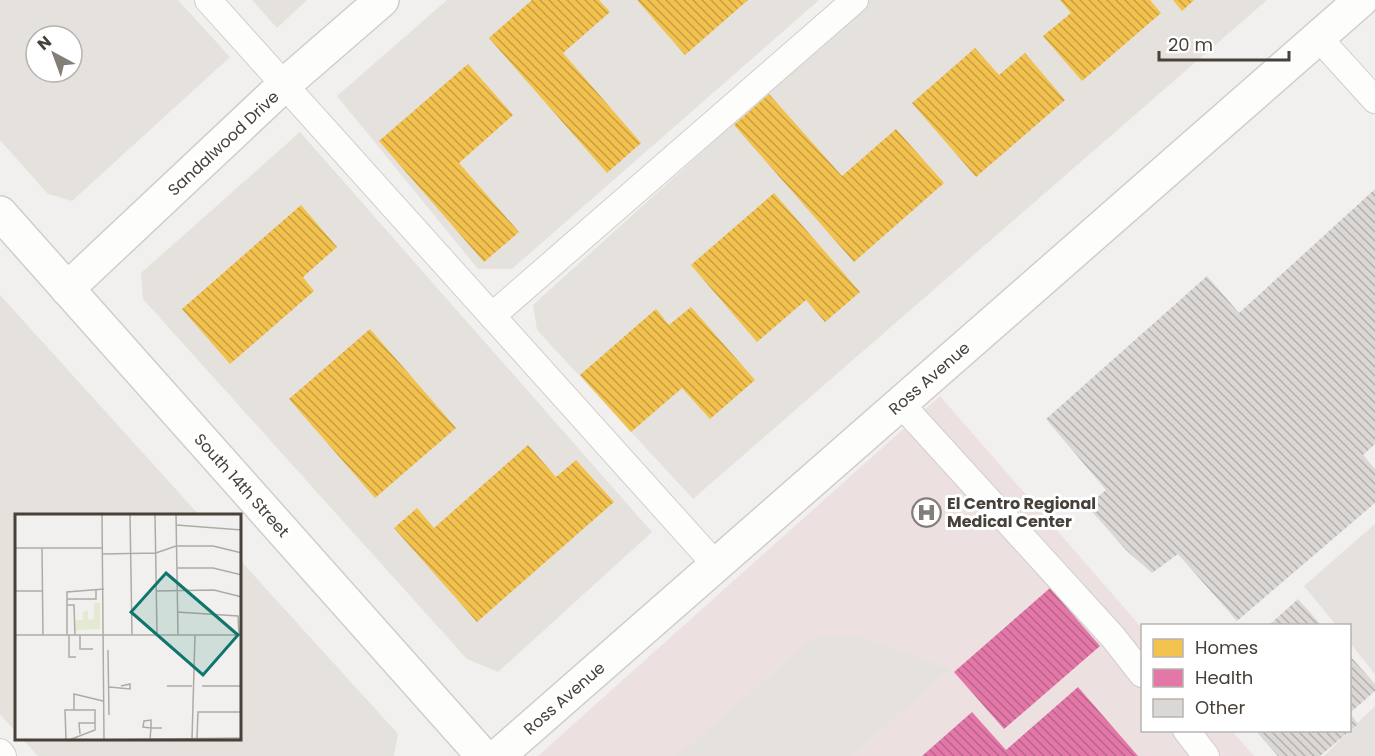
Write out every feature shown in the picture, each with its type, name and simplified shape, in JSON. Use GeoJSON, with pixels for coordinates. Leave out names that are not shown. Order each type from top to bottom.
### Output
{"type":"FeatureCollection","features":[{"type":"Feature","properties":{"kind":"street","name":"Sandalwood Drive"},"geometry":{"type":"LineString","coordinates":[[67,289],[284,85],[382,0]]}},
{"type":"Feature","properties":{"kind":"street","name":"Ross Avenue"},"geometry":{"type":"LineString","coordinates":[[498,756],[1360,0]]}},
{"type":"Feature","properties":{"kind":"street","name":"South 14th Street"},"geometry":{"type":"LineString","coordinates":[[0,213],[483,756]]}},
{"type":"Feature","properties":{"kind":"lane"},"geometry":{"type":"LineString","coordinates":[[208,0],[716,565]]}},
{"type":"Feature","properties":{"kind":"lane"},"geometry":{"type":"LineString","coordinates":[[492,316],[855,0]]}},
{"type":"Feature","properties":{"kind":"lane"},"geometry":{"type":"LineString","coordinates":[[1318,37],[1375,100]]}},
{"type":"Feature","properties":{"kind":"lane"},"geometry":{"type":"LineString","coordinates":[[900,403],[1113,637],[1141,672]]}},
{"type":"Feature","properties":{"kind":"lane"},"geometry":{"type":"LineString","coordinates":[[1188,732],[1206,756]]}},
{"type":"Feature","properties":{"kind":"lane"},"geometry":{"type":"LineString","coordinates":[[0,752],[3,756]]}},
{"type":"Feature","properties":{"kind":"shaded area"},"geometry":{"type":"Polygon","coordinates":[[[0,0],[178,0],[230,57],[72,201],[48,194],[0,140],[0,0]]]}},
{"type":"Feature","properties":{"kind":"shaded area"},"geometry":{"type":"Polygon","coordinates":[[[252,0],[307,0],[277,28],[252,0]]]}},
{"type":"Feature","properties":{"kind":"shaded area"},"geometry":{"type":"Polygon","coordinates":[[[447,0],[819,0],[512,269],[478,269],[337,96],[447,0]]]}},
{"type":"Feature","properties":{"kind":"shaded area"},"geometry":{"type":"Polygon","coordinates":[[[870,0],[1267,0],[693,499],[537,330],[533,305],[870,0]]]}},
{"type":"Feature","properties":{"kind":"shaded area"},"geometry":{"type":"Polygon","coordinates":[[[300,132],[652,532],[498,672],[467,659],[143,299],[141,273],[300,132]]]}},
{"type":"Feature","properties":{"kind":"shaded area"},"geometry":{"type":"Polygon","coordinates":[[[0,295],[198,514],[15,514],[15,731],[0,714],[0,295]]]}},
{"type":"Feature","properties":{"kind":"shaded area","name":"El Centro Regional Medical Center"},"geometry":{"type":"Polygon","coordinates":[[[940,396],[1141,627],[1141,732],[1233,732],[1254,756],[538,756],[940,396]]]}},
{"type":"Feature","properties":{"kind":"shaded area"},"geometry":{"type":"Polygon","coordinates":[[[1375,524],[1375,674],[1351,644],[1351,624],[1335,624],[1304,586],[1375,524]]]}},
{"type":"Feature","properties":{"kind":"shaded area"},"geometry":{"type":"Polygon","coordinates":[[[242,562],[398,734],[394,756],[38,756],[24,741],[242,741],[242,562]]]}},
{"type":"Feature","properties":{"kind":"shaded area"},"geometry":{"type":"Polygon","coordinates":[[[816,636],[856,636],[950,669],[851,756],[677,756],[816,636]]]}},
{"type":"Feature","properties":{"kind":"shaded area"},"geometry":{"type":"Polygon","coordinates":[[[1375,706],[1375,756],[1324,756],[1351,732],[1375,706]]]}},
{"type":"Feature","properties":{"kind":"building: Homes"},"geometry":{"type":"Polygon","coordinates":[[[532,0],[599,0],[610,12],[563,53],[641,143],[607,173],[489,38],[532,0]]]}},
{"type":"Feature","properties":{"kind":"building: Homes"},"geometry":{"type":"Polygon","coordinates":[[[637,0],[748,0],[685,55],[637,0]]]}},
{"type":"Feature","properties":{"kind":"building: Homes"},"geometry":{"type":"Polygon","coordinates":[[[1060,0],[1150,0],[1161,13],[1082,81],[1043,36],[1071,13],[1060,0]]]}},
{"type":"Feature","properties":{"kind":"building: Homes"},"geometry":{"type":"Polygon","coordinates":[[[1173,0],[1194,0],[1182,11],[1173,0]]]}},
{"type":"Feature","properties":{"kind":"building: Homes"},"geometry":{"type":"Polygon","coordinates":[[[975,48],[999,75],[1025,53],[1065,100],[976,177],[912,103],[975,48]]]}},
{"type":"Feature","properties":{"kind":"building: Homes"},"geometry":{"type":"Polygon","coordinates":[[[468,64],[513,115],[459,163],[519,232],[484,262],[379,141],[468,64]]]}},
{"type":"Feature","properties":{"kind":"building: Homes"},"geometry":{"type":"Polygon","coordinates":[[[769,94],[842,176],[896,129],[944,183],[854,262],[734,125],[769,94]]]}},
{"type":"Feature","properties":{"kind":"building: Homes"},"geometry":{"type":"Polygon","coordinates":[[[774,193],[860,292],[825,322],[806,300],[757,342],[691,265],[774,193]]]}},
{"type":"Feature","properties":{"kind":"building: Homes"},"geometry":{"type":"Polygon","coordinates":[[[301,205],[337,247],[303,277],[314,291],[230,364],[182,309],[301,205]]]}},
{"type":"Feature","properties":{"kind":"building: Homes"},"geometry":{"type":"Polygon","coordinates":[[[691,307],[755,380],[710,419],[682,388],[631,432],[580,375],[656,309],[669,325],[691,307]]]}},
{"type":"Feature","properties":{"kind":"building: Homes"},"geometry":{"type":"Polygon","coordinates":[[[370,329],[456,428],[375,498],[289,399],[370,329]]]}},
{"type":"Feature","properties":{"kind":"building: Homes"},"geometry":{"type":"Polygon","coordinates":[[[528,445],[556,477],[576,460],[614,502],[477,622],[394,528],[417,508],[434,528],[528,445]]]}},
{"type":"Feature","properties":{"kind":"building: Health"},"geometry":{"type":"Polygon","coordinates":[[[1050,588],[1100,646],[1004,729],[954,672],[1050,588]]]}},
{"type":"Feature","properties":{"kind":"building: Health"},"geometry":{"type":"Polygon","coordinates":[[[1078,687],[1138,756],[922,756],[972,712],[1006,750],[1078,687]]]}},
{"type":"Feature","properties":{"kind":"building: Other"},"geometry":{"type":"Polygon","coordinates":[[[1375,189],[1375,444],[1363,455],[1375,469],[1375,503],[1237,621],[1178,554],[1152,573],[1126,550],[1087,506],[1106,490],[1046,419],[1207,276],[1239,313],[1375,189]]]}},
{"type":"Feature","properties":{"kind":"building: Other"},"geometry":{"type":"Polygon","coordinates":[[[1298,599],[1320,624],[1270,624],[1298,599]]]}},
{"type":"Feature","properties":{"kind":"building: Other"},"geometry":{"type":"Polygon","coordinates":[[[1351,657],[1375,684],[1375,691],[1351,712],[1351,657]]]}},
{"type":"Feature","properties":{"kind":"building: Other"},"geometry":{"type":"Polygon","coordinates":[[[1351,714],[1358,724],[1351,730],[1351,714]]]}},
{"type":"Feature","properties":{"kind":"building: Other"},"geometry":{"type":"Polygon","coordinates":[[[1257,732],[1348,732],[1320,756],[1278,756],[1257,732]]]}},
{"type":"Feature","properties":{"kind":"place","name":"El Centro Regional Medical Center"},"geometry":{"type":"Point","coordinates":[926,512]}}]}
